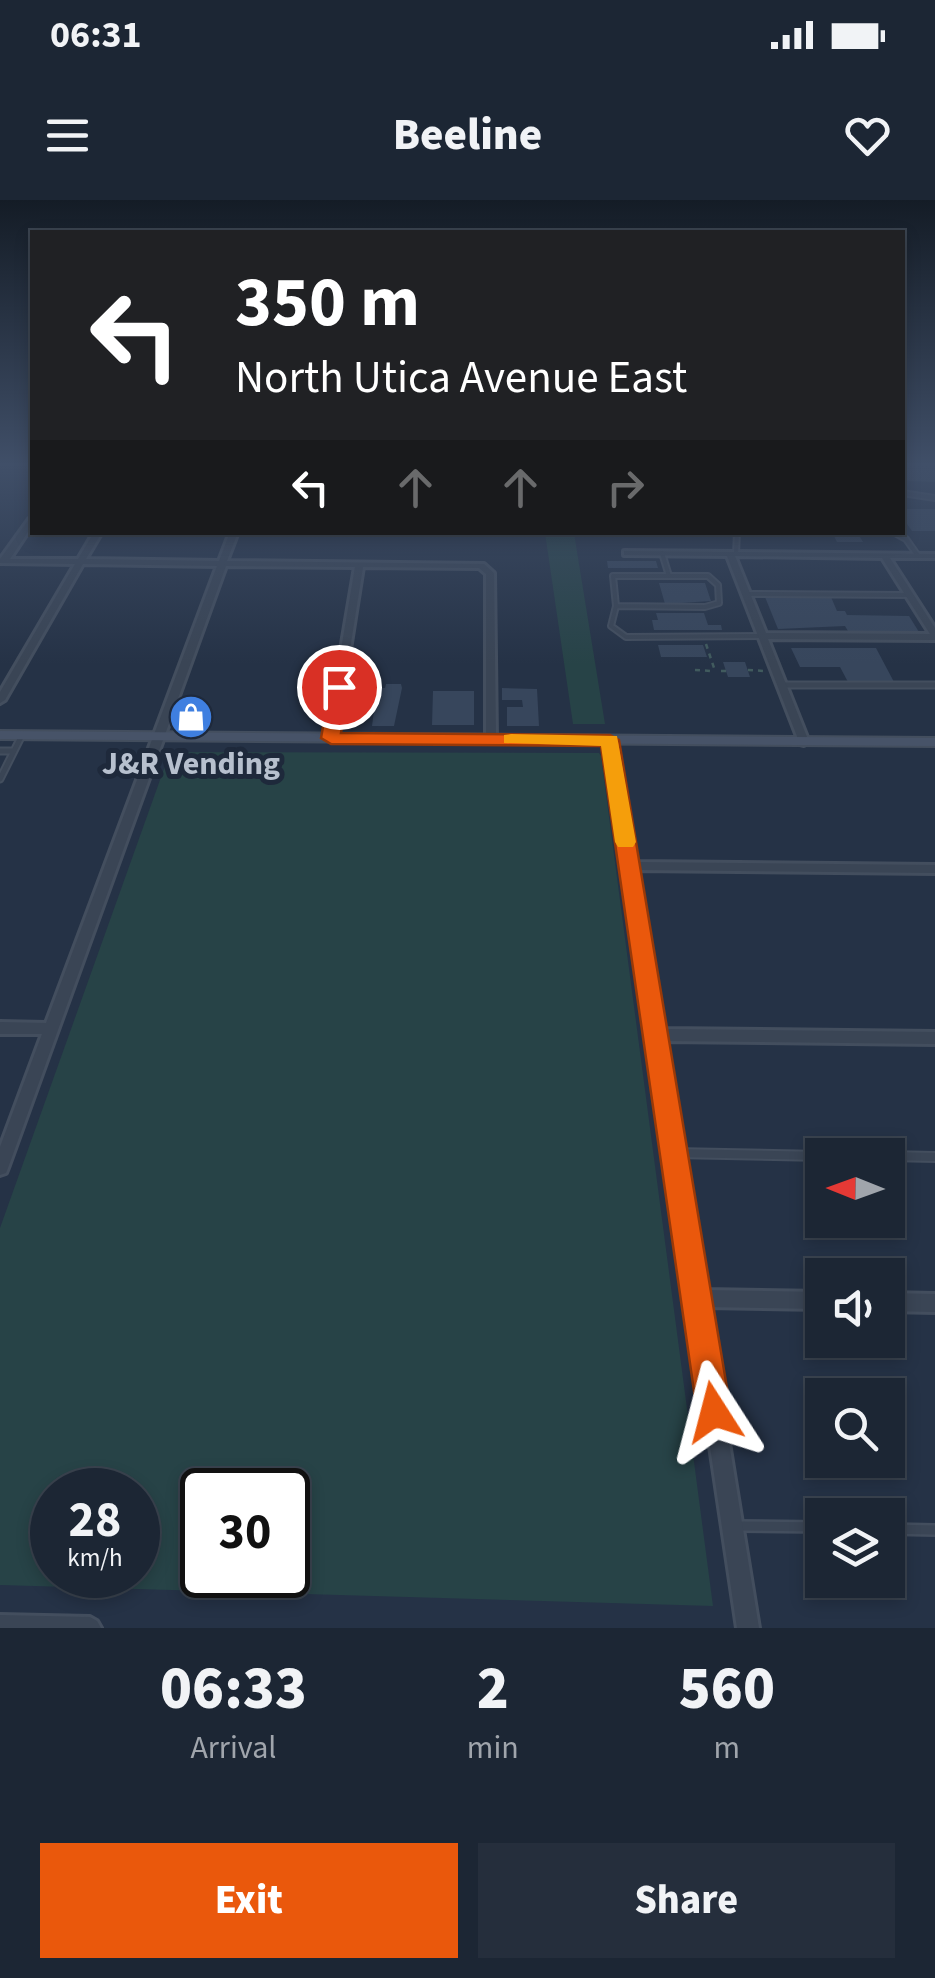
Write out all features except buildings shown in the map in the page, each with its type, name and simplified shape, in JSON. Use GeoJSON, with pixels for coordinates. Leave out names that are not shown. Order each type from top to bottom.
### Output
{"type":"FeatureCollection","features":[{"type":"Feature","properties":{"kind":"main road"},"geometry":{"type":"LineString","coordinates":[[0,735],[935,742]]}},
{"type":"Feature","properties":{"kind":"street"},"geometry":{"type":"LineString","coordinates":[[2,561],[24,531]]}},
{"type":"Feature","properties":{"kind":"street"},"geometry":{"type":"LineString","coordinates":[[2,694],[96,535]]}},
{"type":"Feature","properties":{"kind":"street"},"geometry":{"type":"LineString","coordinates":[[0,1168],[233,535]]}},
{"type":"Feature","properties":{"kind":"street"},"geometry":{"type":"LineString","coordinates":[[626,553],[935,556]]}},
{"type":"Feature","properties":{"kind":"street"},"geometry":{"type":"LineString","coordinates":[[733,554],[804,742]]}},
{"type":"Feature","properties":{"kind":"street"},"geometry":{"type":"LineString","coordinates":[[885,556],[935,636]]}},
{"type":"Feature","properties":{"kind":"street"},"geometry":{"type":"LineString","coordinates":[[2,561],[481,566],[490,573],[491,739]]}},
{"type":"Feature","properties":{"kind":"street"},"geometry":{"type":"LineString","coordinates":[[331,738],[359,565]]}},
{"type":"Feature","properties":{"kind":"street"},"geometry":{"type":"LineString","coordinates":[[762,636],[935,636]]}},
{"type":"Feature","properties":{"kind":"street"},"geometry":{"type":"LineString","coordinates":[[610,740],[748,1628]]}},
{"type":"Feature","properties":{"kind":"street"},"geometry":{"type":"LineString","coordinates":[[629,866],[935,869]]}},
{"type":"Feature","properties":{"kind":"street"},"geometry":{"type":"LineString","coordinates":[[0,1028],[51,1028]]}},
{"type":"Feature","properties":{"kind":"street"},"geometry":{"type":"LineString","coordinates":[[655,1036],[935,1038]]}},
{"type":"Feature","properties":{"kind":"street"},"geometry":{"type":"LineString","coordinates":[[696,1298],[805,1300]]}},
{"type":"Feature","properties":{"kind":"street"},"geometry":{"type":"LineString","coordinates":[[905,1302],[935,1303]]}},
{"type":"Feature","properties":{"kind":"street"},"geometry":{"type":"LineString","coordinates":[[0,1626],[90,1628]]}},
{"type":"Feature","properties":{"kind":"lane"},"geometry":{"type":"LineString","coordinates":[[733,554],[736,535]]}},
{"type":"Feature","properties":{"kind":"lane"},"geometry":{"type":"LineString","coordinates":[[898,535],[918,556]]}},
{"type":"Feature","properties":{"kind":"lane"},"geometry":{"type":"LineString","coordinates":[[662,553],[669,576]]}},
{"type":"Feature","properties":{"kind":"lane"},"geometry":{"type":"LineString","coordinates":[[616,606],[719,604],[718,585],[708,576],[613,576],[616,606],[612,626],[626,636],[762,636]]}},
{"type":"Feature","properties":{"kind":"lane"},"geometry":{"type":"LineString","coordinates":[[746,594],[910,594]]}},
{"type":"Feature","properties":{"kind":"lane"},"geometry":{"type":"LineString","coordinates":[[782,684],[935,685]]}},
{"type":"Feature","properties":{"kind":"lane"},"geometry":{"type":"LineString","coordinates":[[0,778],[22,735]]}},
{"type":"Feature","properties":{"kind":"lane"},"geometry":{"type":"LineString","coordinates":[[0,751],[14,751]]}},
{"type":"Feature","properties":{"kind":"lane"},"geometry":{"type":"LineString","coordinates":[[673,1153],[805,1156]]}},
{"type":"Feature","properties":{"kind":"lane"},"geometry":{"type":"LineString","coordinates":[[905,1156],[935,1157]]}},
{"type":"Feature","properties":{"kind":"lane"},"geometry":{"type":"LineString","coordinates":[[732,1526],[805,1527]]}},
{"type":"Feature","properties":{"kind":"lane"},"geometry":{"type":"LineString","coordinates":[[905,1529],[935,1530]]}},
{"type":"Feature","properties":{"kind":"path"},"geometry":{"type":"LineString","coordinates":[[695,670],[713,671],[704,636]]}},
{"type":"Feature","properties":{"kind":"path"},"geometry":{"type":"LineString","coordinates":[[748,670],[768,672]]}},
{"type":"Feature","properties":{"kind":"green space"},"geometry":{"type":"Polygon","coordinates":[[[545,535],[574,535],[605,724],[573,724],[545,535]]]}},
{"type":"Feature","properties":{"kind":"green space"},"geometry":{"type":"Polygon","coordinates":[[[170,752],[599,753],[713,1606],[310,1594],[310,1468],[180,1468],[180,1590],[160,1590],[160,1468],[30,1468],[30,1586],[0,1585],[0,1228],[170,752]]]}},
{"type":"Feature","properties":{"kind":"slow traffic"},"geometry":{"type":"LineString","coordinates":[[511,739],[610,740],[625,842]]}},
{"type":"Feature","properties":{"kind":"place","name":"J&R Vending"},"geometry":{"type":"Point","coordinates":[191,717]}},
{"type":"Feature","properties":{"kind":"route"},"geometry":{"type":"LineString","coordinates":[[339,687],[331,738],[610,740],[714,1412]]}}]}
